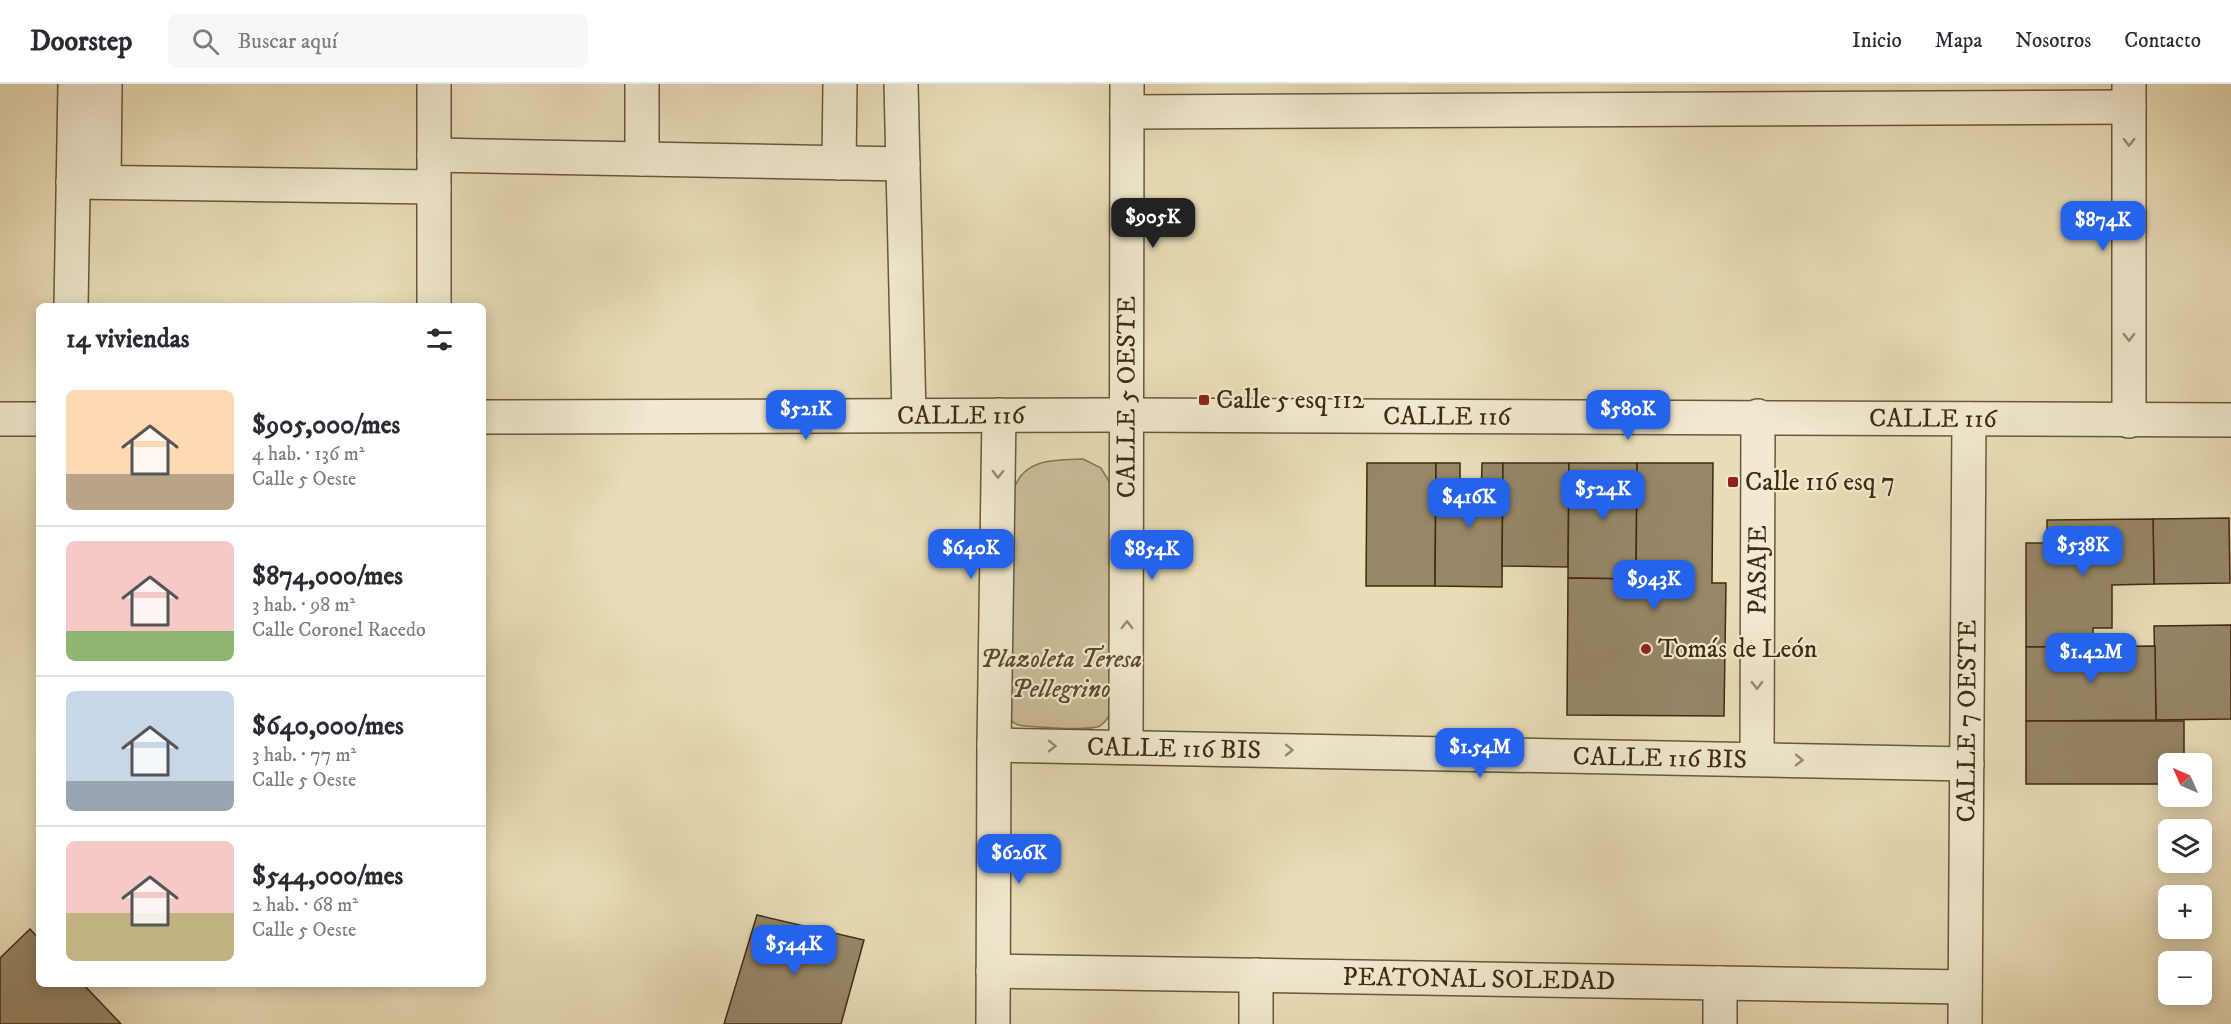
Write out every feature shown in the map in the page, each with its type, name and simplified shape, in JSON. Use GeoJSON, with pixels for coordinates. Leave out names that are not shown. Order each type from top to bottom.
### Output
{"type":"FeatureCollection","features":[{"type":"Feature","properties":{"kind":"street"},"geometry":{"type":"LineString","coordinates":[[75,84],[89,182]]}},
{"type":"Feature","properties":{"kind":"street"},"geometry":{"type":"LineString","coordinates":[[71,303],[105,84]]}},
{"type":"Feature","properties":{"kind":"street"},"geometry":{"type":"LineString","coordinates":[[434,84],[434,303]]}},
{"type":"Feature","properties":{"kind":"street"},"geometry":{"type":"LineString","coordinates":[[642,84],[642,159]]}},
{"type":"Feature","properties":{"kind":"street"},"geometry":{"type":"LineString","coordinates":[[839,163],[840,84]]}},
{"type":"Feature","properties":{"kind":"street"},"geometry":{"type":"LineString","coordinates":[[901,84],[909,415]]}},
{"type":"Feature","properties":{"kind":"street"},"geometry":{"type":"LineString","coordinates":[[1127,98],[2128,95],[2129,421]]}},
{"type":"Feature","properties":{"kind":"street","name":"CALLE 5 OESTE"},"geometry":{"type":"LineString","coordinates":[[1126,747],[1127,98]]}},
{"type":"Feature","properties":{"kind":"street"},"geometry":{"type":"LineString","coordinates":[[89,182],[434,171],[642,159],[903,164]]}},
{"type":"Feature","properties":{"kind":"street"},"geometry":{"type":"LineString","coordinates":[[993,1024],[999,415]]}},
{"type":"Feature","properties":{"kind":"street","name":"CALLE 116"},"geometry":{"type":"LineString","coordinates":[[486,417],[1758,416],[2129,421],[2231,420]]}},
{"type":"Feature","properties":{"kind":"street","name":"PASAJE"},"geometry":{"type":"LineString","coordinates":[[1757,759],[1758,416]]}},
{"type":"Feature","properties":{"kind":"street"},"geometry":{"type":"LineString","coordinates":[[0,419],[36,419]]}},
{"type":"Feature","properties":{"kind":"street","name":"CALLE 7 OESTE"},"geometry":{"type":"LineString","coordinates":[[1965,1024],[1970,419]]}},
{"type":"Feature","properties":{"kind":"street","name":"CALLE 116 BIS"},"geometry":{"type":"LineString","coordinates":[[994,745],[1967,764]]}},
{"type":"Feature","properties":{"kind":"street","name":"PEATONAL SOLEDAD"},"geometry":{"type":"LineString","coordinates":[[993,971],[1965,987]]}},
{"type":"Feature","properties":{"kind":"street"},"geometry":{"type":"LineString","coordinates":[[1256,975],[1256,1024]]}},
{"type":"Feature","properties":{"kind":"street"},"geometry":{"type":"LineString","coordinates":[[1720,983],[1720,1024]]}},
{"type":"Feature","properties":{"kind":"green space","name":"Plazoleta Teresa Pellegrino"},"geometry":{"type":"Polygon","coordinates":[[[1083,459],[1101,468],[1110,483],[1114,701],[1110,715],[1100,726],[1060,728],[1018,725],[1011,721],[1014,489],[1025,471],[1033,466],[1052,461],[1083,459]]]}},
{"type":"Feature","properties":{"kind":"building"},"geometry":{"type":"Polygon","coordinates":[[[1367,463],[1436,463],[1435,586],[1366,586],[1367,463]]]}},
{"type":"Feature","properties":{"kind":"building"},"geometry":{"type":"Polygon","coordinates":[[[1436,463],[1460,463],[1460,499],[1481,499],[1482,463],[1503,463],[1502,587],[1435,586],[1436,463]]]}},
{"type":"Feature","properties":{"kind":"building"},"geometry":{"type":"Polygon","coordinates":[[[1503,463],[1569,463],[1568,567],[1502,566],[1503,463]]]}},
{"type":"Feature","properties":{"kind":"building"},"geometry":{"type":"Polygon","coordinates":[[[1569,463],[1637,463],[1636,579],[1568,578],[1569,463]]]}},
{"type":"Feature","properties":{"kind":"building","name":"Tomás de León"},"geometry":{"type":"Polygon","coordinates":[[[1637,463],[1713,463],[1712,583],[1726,583],[1724,716],[1567,715],[1568,578],[1636,579],[1637,463]]]}},
{"type":"Feature","properties":{"kind":"building"},"geometry":{"type":"Polygon","coordinates":[[[2229,518],[2230,583],[2154,584],[2153,519],[2229,518]]]}},
{"type":"Feature","properties":{"kind":"building"},"geometry":{"type":"Polygon","coordinates":[[[2153,519],[2154,584],[2112,585],[2112,628],[2093,628],[2093,647],[2026,647],[2026,543],[2047,543],[2047,520],[2153,519]]]}},
{"type":"Feature","properties":{"kind":"building"},"geometry":{"type":"Polygon","coordinates":[[[2231,625],[2231,719],[2156,720],[2154,626],[2231,625]]]}},
{"type":"Feature","properties":{"kind":"building"},"geometry":{"type":"Polygon","coordinates":[[[2155,646],[2156,720],[2026,721],[2026,647],[2155,646]]]}},
{"type":"Feature","properties":{"kind":"building"},"geometry":{"type":"Polygon","coordinates":[[[2026,721],[2184,721],[2184,753],[2158,753],[2158,784],[2026,784],[2026,721]]]}},
{"type":"Feature","properties":{"kind":"building"},"geometry":{"type":"Polygon","coordinates":[[[757,915],[864,940],[841,1024],[724,1024],[757,915]]]}},
{"type":"Feature","properties":{"kind":"building"},"geometry":{"type":"Polygon","coordinates":[[[30,929],[36,936],[36,987],[86,987],[121,1024],[0,1024],[0,958],[30,929]]]}},
{"type":"Feature","properties":{"kind":"place","name":"Calle 5 esq 112"},"geometry":{"type":"Point","coordinates":[1204,400]}},
{"type":"Feature","properties":{"kind":"place","name":"Calle 116 esq 7"},"geometry":{"type":"Point","coordinates":[1733,482]}},
{"type":"Feature","properties":{"kind":"place","name":"Tomás de León"},"geometry":{"type":"Point","coordinates":[1646,649]}}]}
